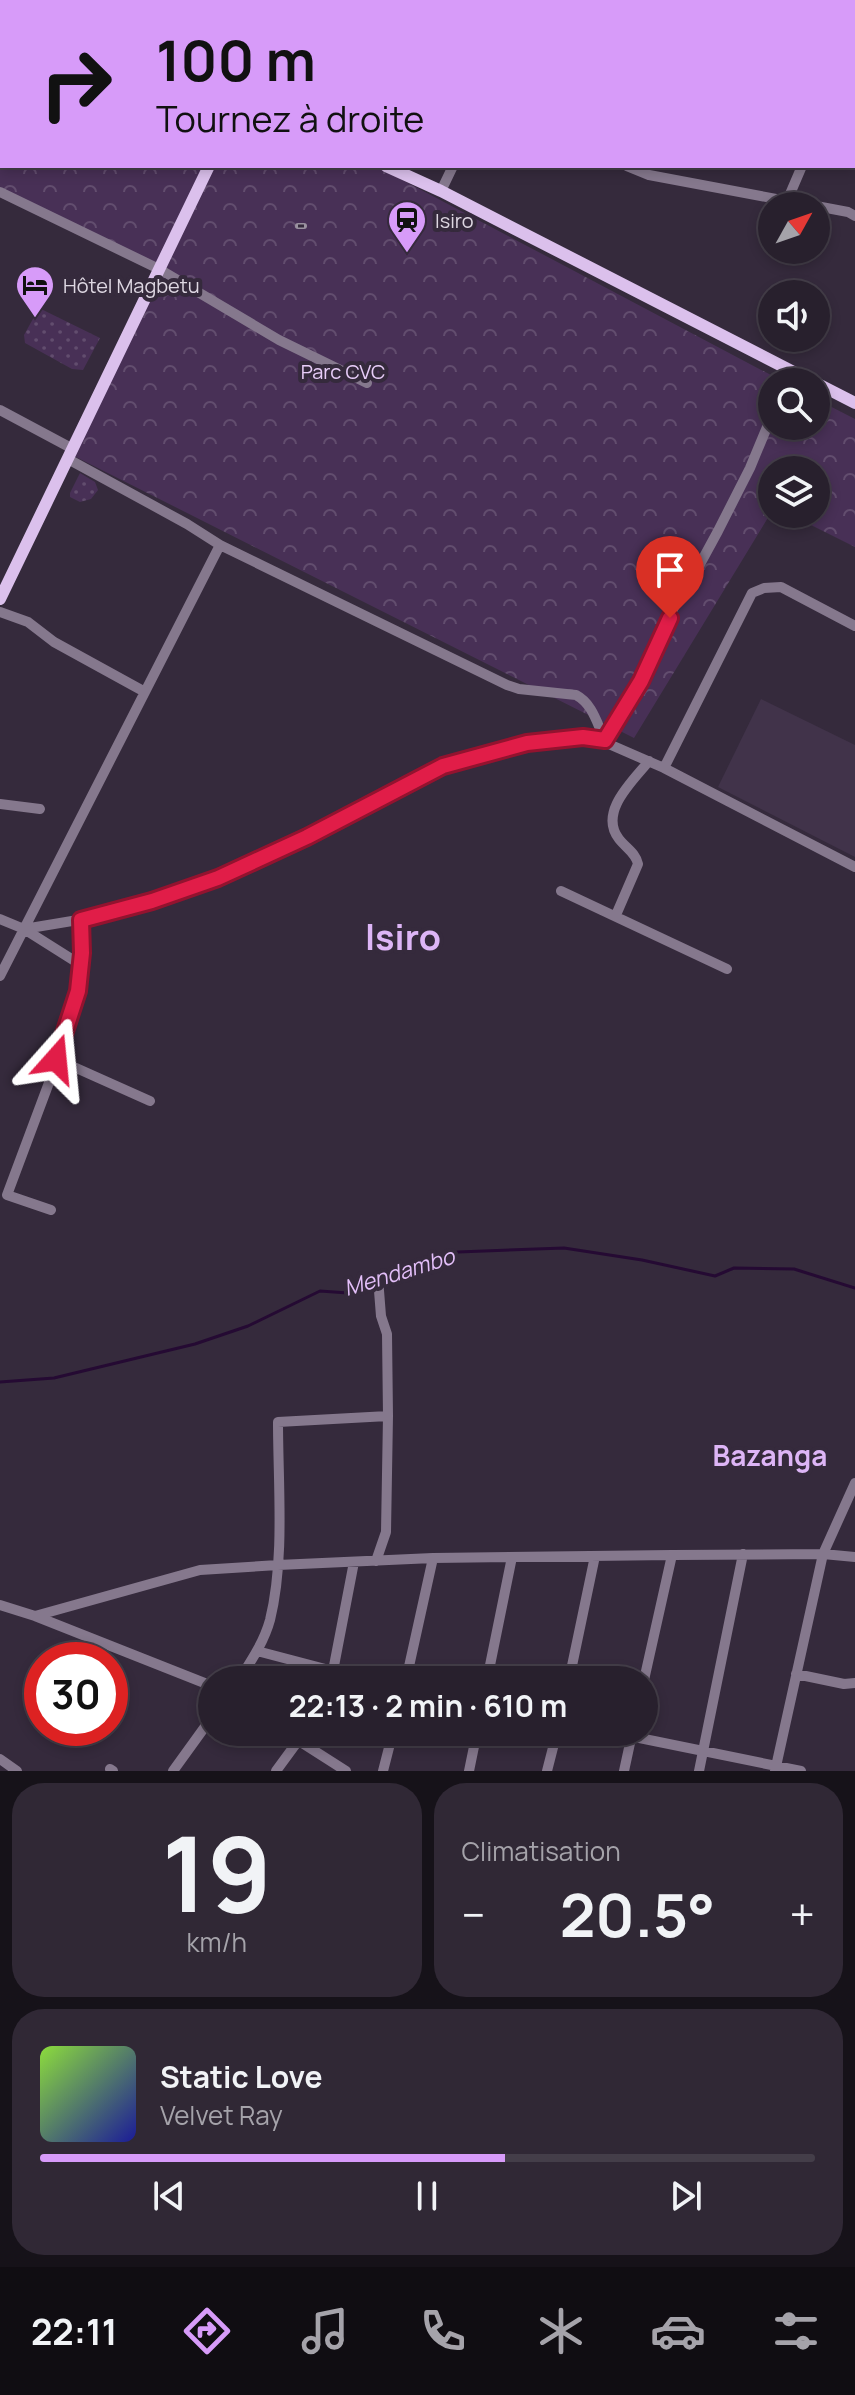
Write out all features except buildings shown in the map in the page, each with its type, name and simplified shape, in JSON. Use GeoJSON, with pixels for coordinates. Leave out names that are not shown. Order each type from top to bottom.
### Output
{"type":"FeatureCollection","features":[{"type":"Feature","properties":{"kind":"main road"},"geometry":{"type":"LineString","coordinates":[[0,599],[208,168]]}},
{"type":"Feature","properties":{"kind":"main road"},"geometry":{"type":"LineString","coordinates":[[390,168],[441,191],[774,368]]}},
{"type":"Feature","properties":{"kind":"main road"},"geometry":{"type":"LineString","coordinates":[[830,390],[855,403]]}},
{"type":"Feature","properties":{"kind":"street"},"geometry":{"type":"LineString","coordinates":[[441,191],[452,168]]}},
{"type":"Feature","properties":{"kind":"street"},"geometry":{"type":"LineString","coordinates":[[632,168],[649,175],[758,196]]}},
{"type":"Feature","properties":{"kind":"street"},"geometry":{"type":"LineString","coordinates":[[791,192],[801,168]]}},
{"type":"Feature","properties":{"kind":"street"},"geometry":{"type":"LineString","coordinates":[[0,192],[159,269],[279,340],[367,383]]}},
{"type":"Feature","properties":{"kind":"street"},"geometry":{"type":"LineString","coordinates":[[830,209],[855,216]]}},
{"type":"Feature","properties":{"kind":"street"},"geometry":{"type":"LineString","coordinates":[[0,410],[220,545],[507,685],[576,695],[591,710],[605,740]]}},
{"type":"Feature","properties":{"kind":"street"},"geometry":{"type":"LineString","coordinates":[[605,740],[641,681],[679,596],[718,531],[762,440]]}},
{"type":"Feature","properties":{"kind":"street"},"geometry":{"type":"LineString","coordinates":[[0,976],[220,545]]}},
{"type":"Feature","properties":{"kind":"street"},"geometry":{"type":"LineString","coordinates":[[664,768],[752,593],[764,588],[781,587],[855,626]]}},
{"type":"Feature","properties":{"kind":"street"},"geometry":{"type":"LineString","coordinates":[[0,612],[28,622],[54,642],[145,692]]}},
{"type":"Feature","properties":{"kind":"street"},"geometry":{"type":"LineString","coordinates":[[24,929],[81,920],[152,901],[218,878],[307,837],[443,766],[527,743],[583,737],[605,740],[664,768],[855,867]]}},
{"type":"Feature","properties":{"kind":"street"},"geometry":{"type":"LineString","coordinates":[[616,915],[638,860],[614,832],[613,812],[618,800],[649,761]]}},
{"type":"Feature","properties":{"kind":"street"},"geometry":{"type":"LineString","coordinates":[[0,804],[40,809]]}},
{"type":"Feature","properties":{"kind":"street"},"geometry":{"type":"LineString","coordinates":[[561,891],[727,969]]}},
{"type":"Feature","properties":{"kind":"street"},"geometry":{"type":"LineString","coordinates":[[0,919],[24,929],[81,965]]}},
{"type":"Feature","properties":{"kind":"street"},"geometry":{"type":"LineString","coordinates":[[51,1210],[7,1195],[78,991],[81,920]]}},
{"type":"Feature","properties":{"kind":"street"},"geometry":{"type":"LineString","coordinates":[[56,1059],[150,1101]]}},
{"type":"Feature","properties":{"kind":"street"},"geometry":{"type":"LineString","coordinates":[[376,1561],[386,1532],[388,1416],[387,1334],[381,1316],[378,1278]]}},
{"type":"Feature","properties":{"kind":"street"},"geometry":{"type":"LineString","coordinates":[[248,1666],[270,1619],[278,1565],[278,1422],[388,1416]]}},
{"type":"Feature","properties":{"kind":"street"},"geometry":{"type":"LineString","coordinates":[[776,1768],[823,1554],[855,1483]]}},
{"type":"Feature","properties":{"kind":"street"},"geometry":{"type":"LineString","coordinates":[[841,1512],[855,1510]]}},
{"type":"Feature","properties":{"kind":"street"},"geometry":{"type":"LineString","coordinates":[[35,1616],[200,1570],[433,1558],[743,1554],[855,1557]]}},
{"type":"Feature","properties":{"kind":"street"},"geometry":{"type":"LineString","coordinates":[[699,1771],[743,1554]]}},
{"type":"Feature","properties":{"kind":"street"},"geometry":{"type":"LineString","coordinates":[[647,1666],[672,1555]]}},
{"type":"Feature","properties":{"kind":"street"},"geometry":{"type":"LineString","coordinates":[[572,1666],[595,1556]]}},
{"type":"Feature","properties":{"kind":"street"},"geometry":{"type":"LineString","coordinates":[[490,1666],[512,1557]]}},
{"type":"Feature","properties":{"kind":"street"},"geometry":{"type":"LineString","coordinates":[[409,1666],[433,1558]]}},
{"type":"Feature","properties":{"kind":"street"},"geometry":{"type":"LineString","coordinates":[[334,1666],[354,1562]]}},
{"type":"Feature","properties":{"kind":"street"},"geometry":{"type":"LineString","coordinates":[[0,1605],[198,1680]]}},
{"type":"Feature","properties":{"kind":"street"},"geometry":{"type":"LineString","coordinates":[[257,1651],[314,1666]]}},
{"type":"Feature","properties":{"kind":"street"},"geometry":{"type":"LineString","coordinates":[[796,1674],[844,1684],[855,1683]]}},
{"type":"Feature","properties":{"kind":"street"},"geometry":{"type":"LineString","coordinates":[[173,1771],[198,1736]]}},
{"type":"Feature","properties":{"kind":"street"},"geometry":{"type":"LineString","coordinates":[[658,1740],[776,1768],[801,1771]]}},
{"type":"Feature","properties":{"kind":"street"},"geometry":{"type":"LineString","coordinates":[[276,1771],[294,1746]]}},
{"type":"Feature","properties":{"kind":"street"},"geometry":{"type":"LineString","coordinates":[[306,1746],[346,1771]]}},
{"type":"Feature","properties":{"kind":"street"},"geometry":{"type":"LineString","coordinates":[[383,1771],[389,1746]]}},
{"type":"Feature","properties":{"kind":"street"},"geometry":{"type":"LineString","coordinates":[[469,1771],[474,1746]]}},
{"type":"Feature","properties":{"kind":"street"},"geometry":{"type":"LineString","coordinates":[[547,1771],[553,1746]]}},
{"type":"Feature","properties":{"kind":"street"},"geometry":{"type":"LineString","coordinates":[[624,1771],[629,1746]]}},
{"type":"Feature","properties":{"kind":"street"},"geometry":{"type":"LineString","coordinates":[[0,1759],[17,1771]]}},
{"type":"Feature","properties":{"kind":"shaded area"},"geometry":{"type":"Polygon","coordinates":[[[761,699],[855,745],[855,857],[718,787],[761,699]]]}},
{"type":"Feature","properties":{"kind":"green space","name":"Parc CVC"},"geometry":{"type":"Polygon","coordinates":[[[0,168],[380,168],[758,368],[758,440],[830,440],[830,406],[855,419],[855,547],[817,528],[830,528],[830,456],[758,456],[758,528],[762,528],[634,738],[64,451],[158,270],[0,193],[0,168]]]}},
{"type":"Feature","properties":{"kind":"green space"},"geometry":{"type":"Polygon","coordinates":[[[39,308],[100,338],[83,370],[72,369],[25,343],[24,335],[39,308]]]}},
{"type":"Feature","properties":{"kind":"green space"},"geometry":{"type":"Polygon","coordinates":[[[80,473],[95,482],[98,490],[91,499],[80,502],[70,497],[70,493],[80,473]]]}},
{"type":"Feature","properties":{"kind":"waterway","name":"Mendambo"},"geometry":{"type":"LineString","coordinates":[[382,1277],[458,1252],[564,1248],[642,1260],[715,1276],[734,1268],[794,1269],[855,1288]]}},
{"type":"Feature","properties":{"kind":"waterway","name":"Mendambo"},"geometry":{"type":"LineString","coordinates":[[0,1382],[54,1378],[195,1344],[248,1326],[320,1291],[348,1293],[375,1280]]}},
{"type":"Feature","properties":{"kind":"railway"},"geometry":{"type":"LineString","coordinates":[[298,226],[304,226]]}},
{"type":"Feature","properties":{"kind":"place","name":"Isiro"},"geometry":{"type":"Point","coordinates":[407,254]}},
{"type":"Feature","properties":{"kind":"place","name":"Hôtel Magbetu"},"geometry":{"type":"Point","coordinates":[35,319]}},
{"type":"Feature","properties":{"kind":"district","name":"Isiro"},"geometry":{"type":"Point","coordinates":[403,936]}},
{"type":"Feature","properties":{"kind":"district","name":"Bazanga"},"geometry":{"type":"Point","coordinates":[770,1455]}},
{"type":"Feature","properties":{"kind":"route"},"geometry":{"type":"LineString","coordinates":[[56,1059],[78,991],[81,920],[152,901],[218,878],[307,837],[443,766],[527,743],[583,737],[605,740],[641,681],[670,618]]}}]}
